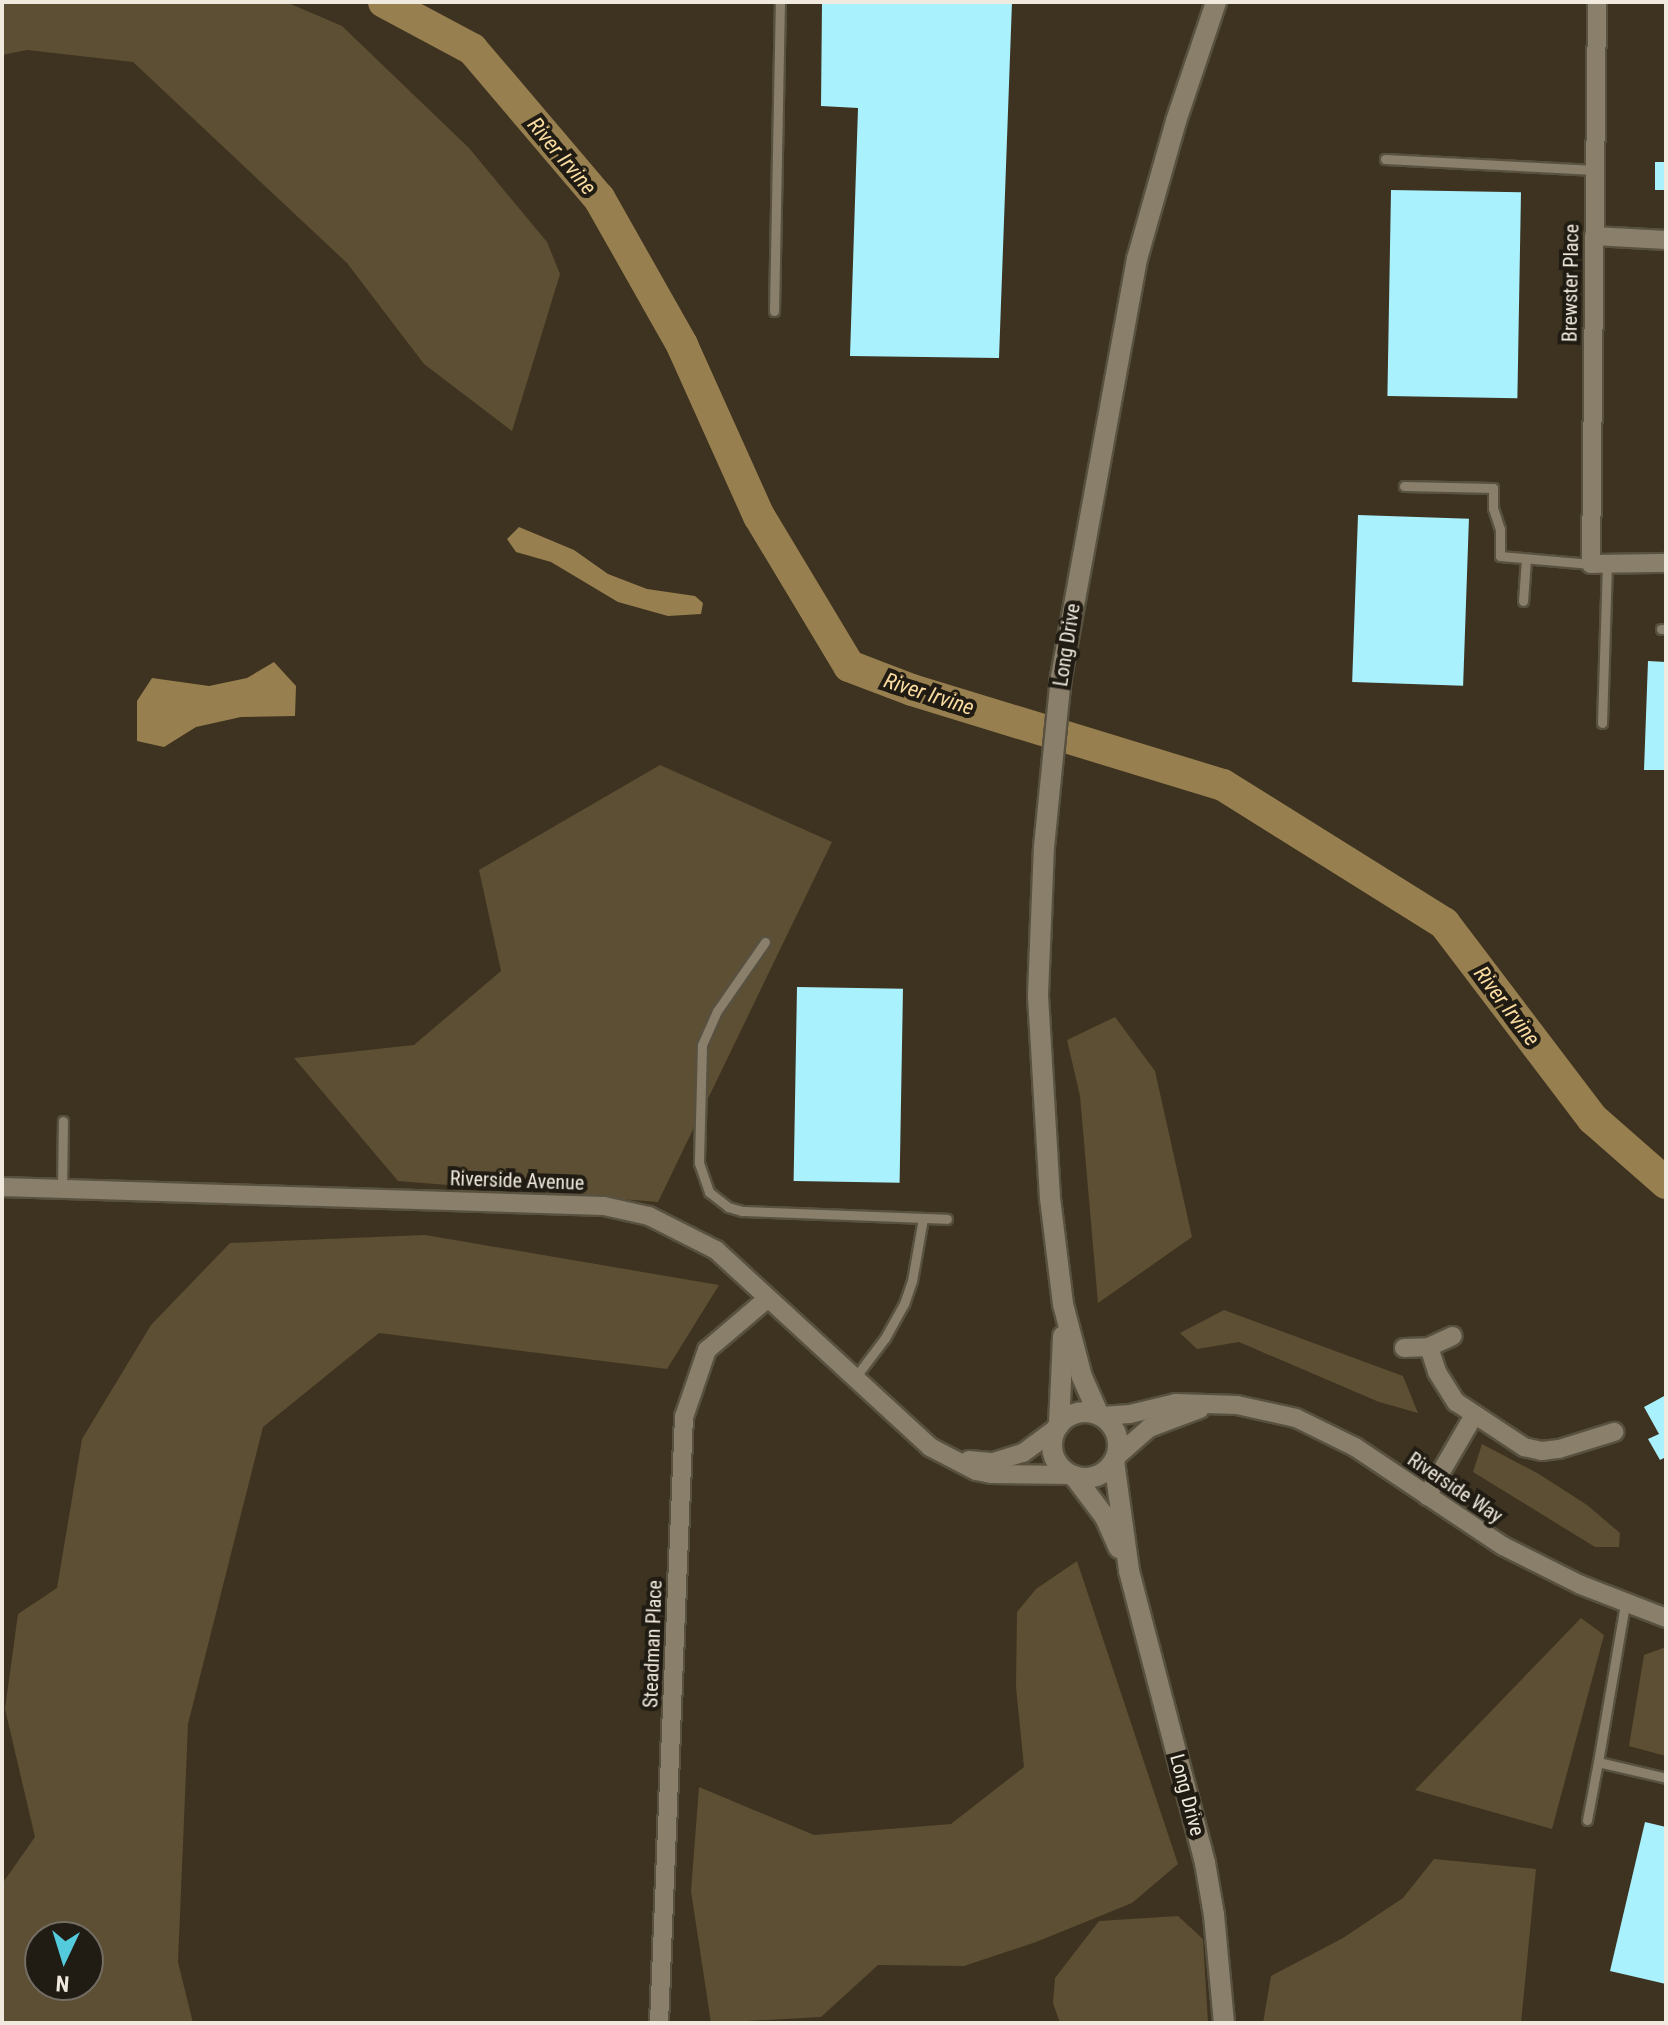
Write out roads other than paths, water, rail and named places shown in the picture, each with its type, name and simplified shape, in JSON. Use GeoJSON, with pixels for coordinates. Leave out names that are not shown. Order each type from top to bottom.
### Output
{"type":"FeatureCollection","features":[{"type":"Feature","properties":{"kind":"main road","name":"Long Drive"},"geometry":{"type":"LineString","coordinates":[[1100,1416],[1079,1368],[1063,1304],[1050,1198],[1039,1048],[1039,924],[1044,847],[1061,677],[1137,259],[1176,121],[1216,2]]}},
{"type":"Feature","properties":{"kind":"main road","name":"Long Drive"},"geometry":{"type":"LineString","coordinates":[[1058,1426],[1063,1304]]}},
{"type":"Feature","properties":{"kind":"main road"},"geometry":{"type":"LineString","coordinates":[[1077,1413],[1100,1416],[1114,1429],[1115,1459],[1093,1477],[1073,1476],[1055,1459],[1053,1437],[1058,1426],[1077,1413]]}},
{"type":"Feature","properties":{"kind":"main road","name":"Long Drive"},"geometry":{"type":"LineString","coordinates":[[1115,1459],[1129,1571],[1205,1863],[1214,1915],[1224,2023]]}},
{"type":"Feature","properties":{"kind":"main road","name":"Long Drive"},"geometry":{"type":"LineString","coordinates":[[1073,1476],[1105,1517],[1129,1571]]}},
{"type":"Feature","properties":{"kind":"street","name":"Brewster Place"},"geometry":{"type":"LineString","coordinates":[[1597,2],[1594,236],[1599,564]]}},
{"type":"Feature","properties":{"kind":"street"},"geometry":{"type":"LineString","coordinates":[[1594,236],[1666,240]]}},
{"type":"Feature","properties":{"kind":"street"},"geometry":{"type":"LineString","coordinates":[[1599,564],[1666,563]]}},
{"type":"Feature","properties":{"kind":"street","name":"Riverside Avenue"},"geometry":{"type":"LineString","coordinates":[[2,1187],[604,1206],[649,1216],[697,1238],[728,1260],[915,1435],[942,1455],[976,1471],[992,1474],[1073,1476]]}},
{"type":"Feature","properties":{"kind":"street","name":"Steadman Place"},"geometry":{"type":"LineString","coordinates":[[659,2023],[684,1417],[707,1350],[767,1299]]}},
{"type":"Feature","properties":{"kind":"street"},"geometry":{"type":"LineString","coordinates":[[1404,1348],[1429,1347],[1453,1336]]}},
{"type":"Feature","properties":{"kind":"street"},"geometry":{"type":"LineString","coordinates":[[1429,1347],[1445,1389],[1473,1417],[1524,1447],[1542,1451],[1614,1432]]}},
{"type":"Feature","properties":{"kind":"street","name":"Riverside Way"},"geometry":{"type":"LineString","coordinates":[[1100,1416],[1130,1414],[1176,1403],[1218,1404],[1272,1411],[1314,1425],[1355,1447],[1503,1546],[1625,1604],[1666,1618]]}},
{"type":"Feature","properties":{"kind":"street","name":"Riverside Way"},"geometry":{"type":"LineString","coordinates":[[1115,1459],[1149,1428],[1218,1404]]}},
{"type":"Feature","properties":{"kind":"street"},"geometry":{"type":"LineString","coordinates":[[1427,1496],[1473,1417]]}},
{"type":"Feature","properties":{"kind":"street","name":"Riverside Avenue"},"geometry":{"type":"LineString","coordinates":[[942,1455],[974,1461],[1008,1458],[1035,1446],[1058,1426]]}},
{"type":"Feature","properties":{"kind":"lane"},"geometry":{"type":"LineString","coordinates":[[774,311],[780,2]]}},
{"type":"Feature","properties":{"kind":"lane"},"geometry":{"type":"LineString","coordinates":[[1385,159],[1595,170]]}},
{"type":"Feature","properties":{"kind":"lane"},"geometry":{"type":"LineString","coordinates":[[1404,486],[1493,488],[1493,508],[1500,529],[1500,556],[1599,564],[1602,723]]}},
{"type":"Feature","properties":{"kind":"lane"},"geometry":{"type":"LineString","coordinates":[[1523,601],[1526,559]]}},
{"type":"Feature","properties":{"kind":"lane"},"geometry":{"type":"LineString","coordinates":[[765,942],[717,1011],[702,1045],[699,1163],[703,1182],[718,1201],[742,1211],[947,1219]]}},
{"type":"Feature","properties":{"kind":"lane"},"geometry":{"type":"LineString","coordinates":[[62,1189],[63,1121]]}},
{"type":"Feature","properties":{"kind":"lane"},"geometry":{"type":"LineString","coordinates":[[854,1379],[885,1338],[904,1304],[912,1281],[923,1218]]}},
{"type":"Feature","properties":{"kind":"lane"},"geometry":{"type":"LineString","coordinates":[[1587,1820],[1625,1604]]}},
{"type":"Feature","properties":{"kind":"lane"},"geometry":{"type":"LineString","coordinates":[[1598,1762],[1666,1778]]}},
{"type":"Feature","properties":{"kind":"waterway","name":"River Irvine"},"geometry":{"type":"LineString","coordinates":[[384,2],[472,49],[599,198],[682,345],[759,516],[849,666],[912,690],[1223,785],[1444,923],[1593,1119],[1666,1183]]}}]}
